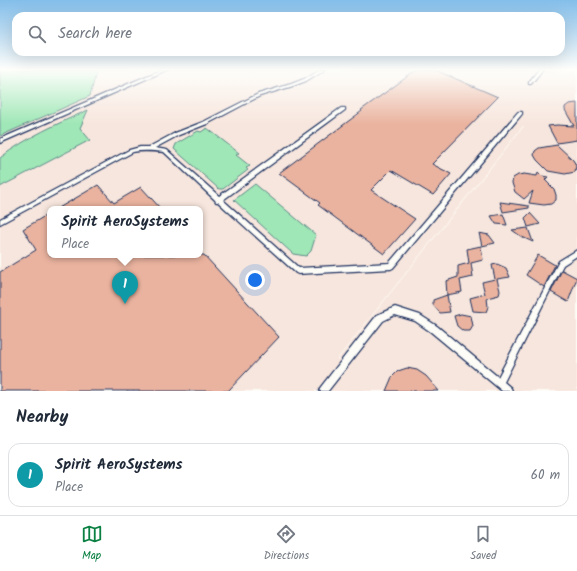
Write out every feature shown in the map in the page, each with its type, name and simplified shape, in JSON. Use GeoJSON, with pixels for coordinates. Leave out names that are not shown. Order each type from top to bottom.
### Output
{"type":"FeatureCollection","features":[{"type":"Feature","properties":{"kind":"lane"},"geometry":{"type":"LineString","coordinates":[[0,141],[125,87]]}},
{"type":"Feature","properties":{"kind":"lane"},"geometry":{"type":"LineString","coordinates":[[151,148],[177,134],[205,123],[259,95],[285,87]]}},
{"type":"Feature","properties":{"kind":"lane"},"geometry":{"type":"LineString","coordinates":[[218,200],[344,109]]}},
{"type":"Feature","properties":{"kind":"lane"},"geometry":{"type":"LineString","coordinates":[[0,222],[131,151],[151,148],[166,151],[218,200],[298,271],[391,266],[520,113]]}},
{"type":"Feature","properties":{"kind":"lane"},"geometry":{"type":"LineString","coordinates":[[499,383],[561,263],[577,253]]}},
{"type":"Feature","properties":{"kind":"lane"},"geometry":{"type":"LineString","coordinates":[[323,391],[380,318],[395,311],[417,318],[434,329],[508,391]]}},
{"type":"Feature","properties":{"kind":"shaded area"},"geometry":{"type":"Polygon","coordinates":[[[0,87],[577,87],[577,391],[0,391],[0,187],[82,144],[0,186],[0,87]],[[523,126],[337,360],[524,126],[523,126]]]}},
{"type":"Feature","properties":{"kind":"green space"},"geometry":{"type":"Polygon","coordinates":[[[0,87],[92,87],[90,96],[0,136],[0,87]]]}},
{"type":"Feature","properties":{"kind":"green space"},"geometry":{"type":"Polygon","coordinates":[[[88,110],[80,128],[90,140],[0,187],[0,158],[10,150],[32,137],[88,110]]]}},
{"type":"Feature","properties":{"kind":"green space"},"geometry":{"type":"Polygon","coordinates":[[[207,128],[239,153],[236,155],[250,166],[246,168],[248,170],[223,189],[219,189],[174,149],[176,144],[198,131],[201,132],[207,128]]]}},
{"type":"Feature","properties":{"kind":"green space"},"geometry":{"type":"Polygon","coordinates":[[[255,184],[316,235],[311,251],[306,256],[293,254],[234,200],[255,184]]]}},
{"type":"Feature","properties":{"kind":"building"},"geometry":{"type":"Polygon","coordinates":[[[393,87],[475,87],[498,97],[432,164],[451,174],[433,195],[391,170],[371,190],[415,219],[384,254],[318,205],[320,203],[279,173],[362,111],[361,110],[393,87]]]}},
{"type":"Feature","properties":{"kind":"building"},"geometry":{"type":"Polygon","coordinates":[[[577,103],[577,140],[557,143],[548,126],[574,126],[565,110],[565,107],[569,104],[577,103]]]}},
{"type":"Feature","properties":{"kind":"building"},"geometry":{"type":"Polygon","coordinates":[[[557,145],[573,160],[576,165],[575,172],[565,174],[548,171],[534,155],[535,151],[539,148],[557,145]]]}},
{"type":"Feature","properties":{"kind":"building"},"geometry":{"type":"Polygon","coordinates":[[[538,172],[542,176],[548,177],[545,180],[554,189],[556,200],[551,204],[544,205],[529,203],[533,191],[524,199],[515,192],[512,183],[513,178],[524,174],[537,176],[538,172]]]}},
{"type":"Feature","properties":{"kind":"building"},"geometry":{"type":"Polygon","coordinates":[[[98,185],[114,203],[141,187],[158,206],[62,206],[98,185]]]}},
{"type":"Feature","properties":{"kind":"building"},"geometry":{"type":"Polygon","coordinates":[[[500,202],[529,206],[529,208],[503,212],[500,202]]]}},
{"type":"Feature","properties":{"kind":"building"},"geometry":{"type":"Polygon","coordinates":[[[530,213],[540,224],[528,227],[525,218],[530,213]]]}},
{"type":"Feature","properties":{"kind":"building"},"geometry":{"type":"Polygon","coordinates":[[[503,214],[507,225],[496,224],[491,216],[503,214]]]}},
{"type":"Feature","properties":{"kind":"building"},"geometry":{"type":"Polygon","coordinates":[[[47,215],[47,258],[203,258],[204,255],[279,337],[228,391],[0,391],[0,272],[36,250],[23,229],[47,215]]]}},
{"type":"Feature","properties":{"kind":"building"},"geometry":{"type":"Polygon","coordinates":[[[528,228],[533,242],[512,230],[528,228]]]}},
{"type":"Feature","properties":{"kind":"building"},"geometry":{"type":"Polygon","coordinates":[[[479,233],[489,235],[495,243],[482,246],[479,233]]]}},
{"type":"Feature","properties":{"kind":"building"},"geometry":{"type":"Polygon","coordinates":[[[481,246],[483,260],[471,263],[473,277],[460,280],[462,292],[447,295],[446,281],[458,277],[458,266],[469,263],[467,249],[481,246]]]}},
{"type":"Feature","properties":{"kind":"building"},"geometry":{"type":"Polygon","coordinates":[[[538,255],[555,265],[544,287],[526,275],[538,255]]]}},
{"type":"Feature","properties":{"kind":"building"},"geometry":{"type":"Polygon","coordinates":[[[497,264],[506,268],[510,277],[497,279],[500,291],[499,295],[487,298],[488,307],[486,312],[473,311],[470,298],[485,294],[482,282],[495,279],[492,265],[497,264]]]}},
{"type":"Feature","properties":{"kind":"building"},"geometry":{"type":"Polygon","coordinates":[[[562,270],[577,278],[568,302],[551,292],[562,270]]]}},
{"type":"Feature","properties":{"kind":"building"},"geometry":{"type":"Polygon","coordinates":[[[447,295],[450,312],[440,313],[433,305],[433,300],[447,295]]]}},
{"type":"Feature","properties":{"kind":"building"},"geometry":{"type":"Polygon","coordinates":[[[461,314],[471,316],[473,326],[470,331],[463,331],[457,326],[454,316],[461,314]]]}},
{"type":"Feature","properties":{"kind":"building"},"geometry":{"type":"Polygon","coordinates":[[[407,368],[417,370],[426,376],[439,391],[386,391],[392,377],[398,371],[407,368]]]}},
{"type":"Feature","properties":{"kind":"place","name":"Spirit AeroSystems"},"geometry":{"type":"Point","coordinates":[125,304]}}]}
